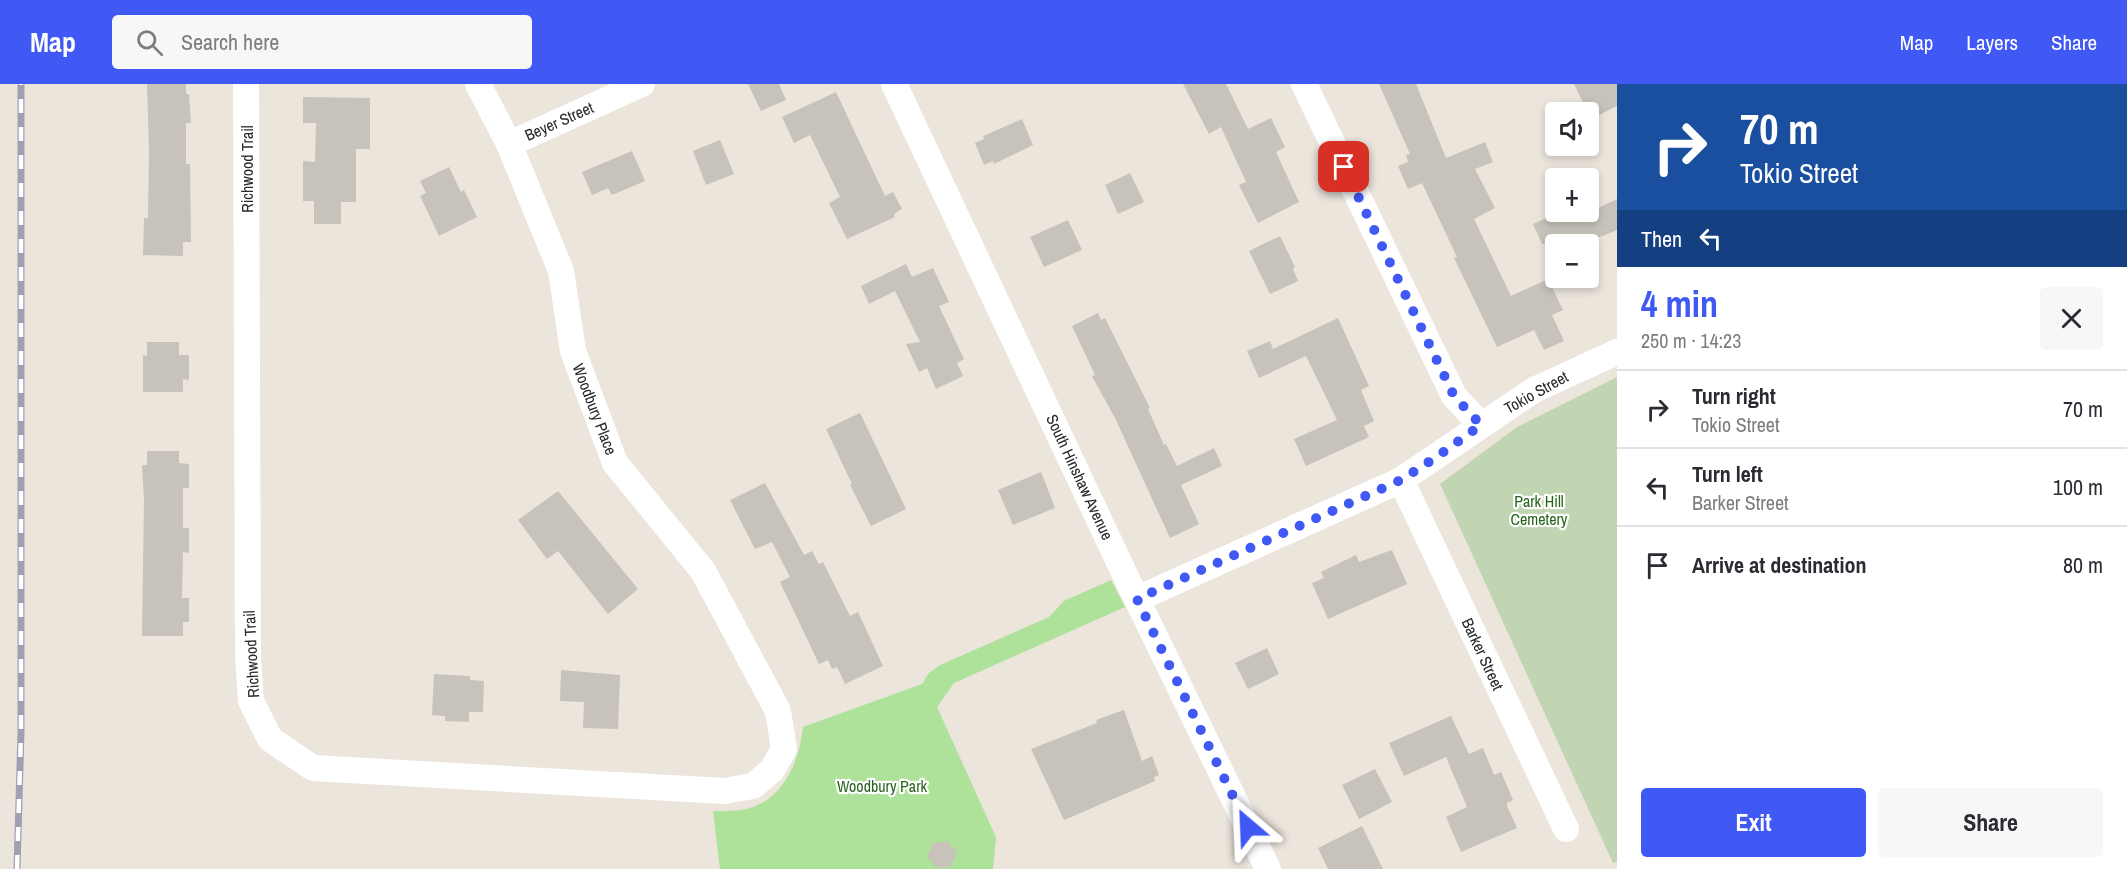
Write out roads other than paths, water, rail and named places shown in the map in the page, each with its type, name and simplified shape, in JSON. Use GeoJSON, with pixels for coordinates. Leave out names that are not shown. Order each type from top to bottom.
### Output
{"type":"FeatureCollection","features":[{"type":"Feature","properties":{"kind":"street","name":"Richwood Trail"},"geometry":{"type":"LineString","coordinates":[[246,84],[248,656],[251,701],[270,739],[313,768],[724,791],[753,786],[772,770]]}},
{"type":"Feature","properties":{"kind":"street","name":"Woodbury Place"},"geometry":{"type":"LineString","coordinates":[[478,84],[509,144],[561,271],[573,351],[615,463],[703,571],[778,711],[784,749],[772,770]]}},
{"type":"Feature","properties":{"kind":"street","name":"Beyer Street"},"geometry":{"type":"LineString","coordinates":[[509,144],[642,84]]}},
{"type":"Feature","properties":{"kind":"street","name":"South Hinshaw Avenue"},"geometry":{"type":"LineString","coordinates":[[894,84],[1137,599],[1268,869]]}},
{"type":"Feature","properties":{"kind":"street"},"geometry":{"type":"LineString","coordinates":[[1304,84],[1454,396],[1481,425]]}},
{"type":"Feature","properties":{"kind":"street","name":"Tokio Street"},"geometry":{"type":"LineString","coordinates":[[1137,599],[1401,480],[1534,390],[1617,352]]}},
{"type":"Feature","properties":{"kind":"street","name":"Barker Street"},"geometry":{"type":"LineString","coordinates":[[1401,480],[1566,829]]}},
{"type":"Feature","properties":{"kind":"railway"},"geometry":{"type":"LineString","coordinates":[[17,869],[21,732],[21,84]]}},
{"type":"Feature","properties":{"kind":"park label","name":"Park Hill Cemetery"},"geometry":{"type":"Point","coordinates":[1539,510]}},
{"type":"Feature","properties":{"kind":"park label","name":"Woodbury Park"},"geometry":{"type":"Point","coordinates":[882,786]}}]}
